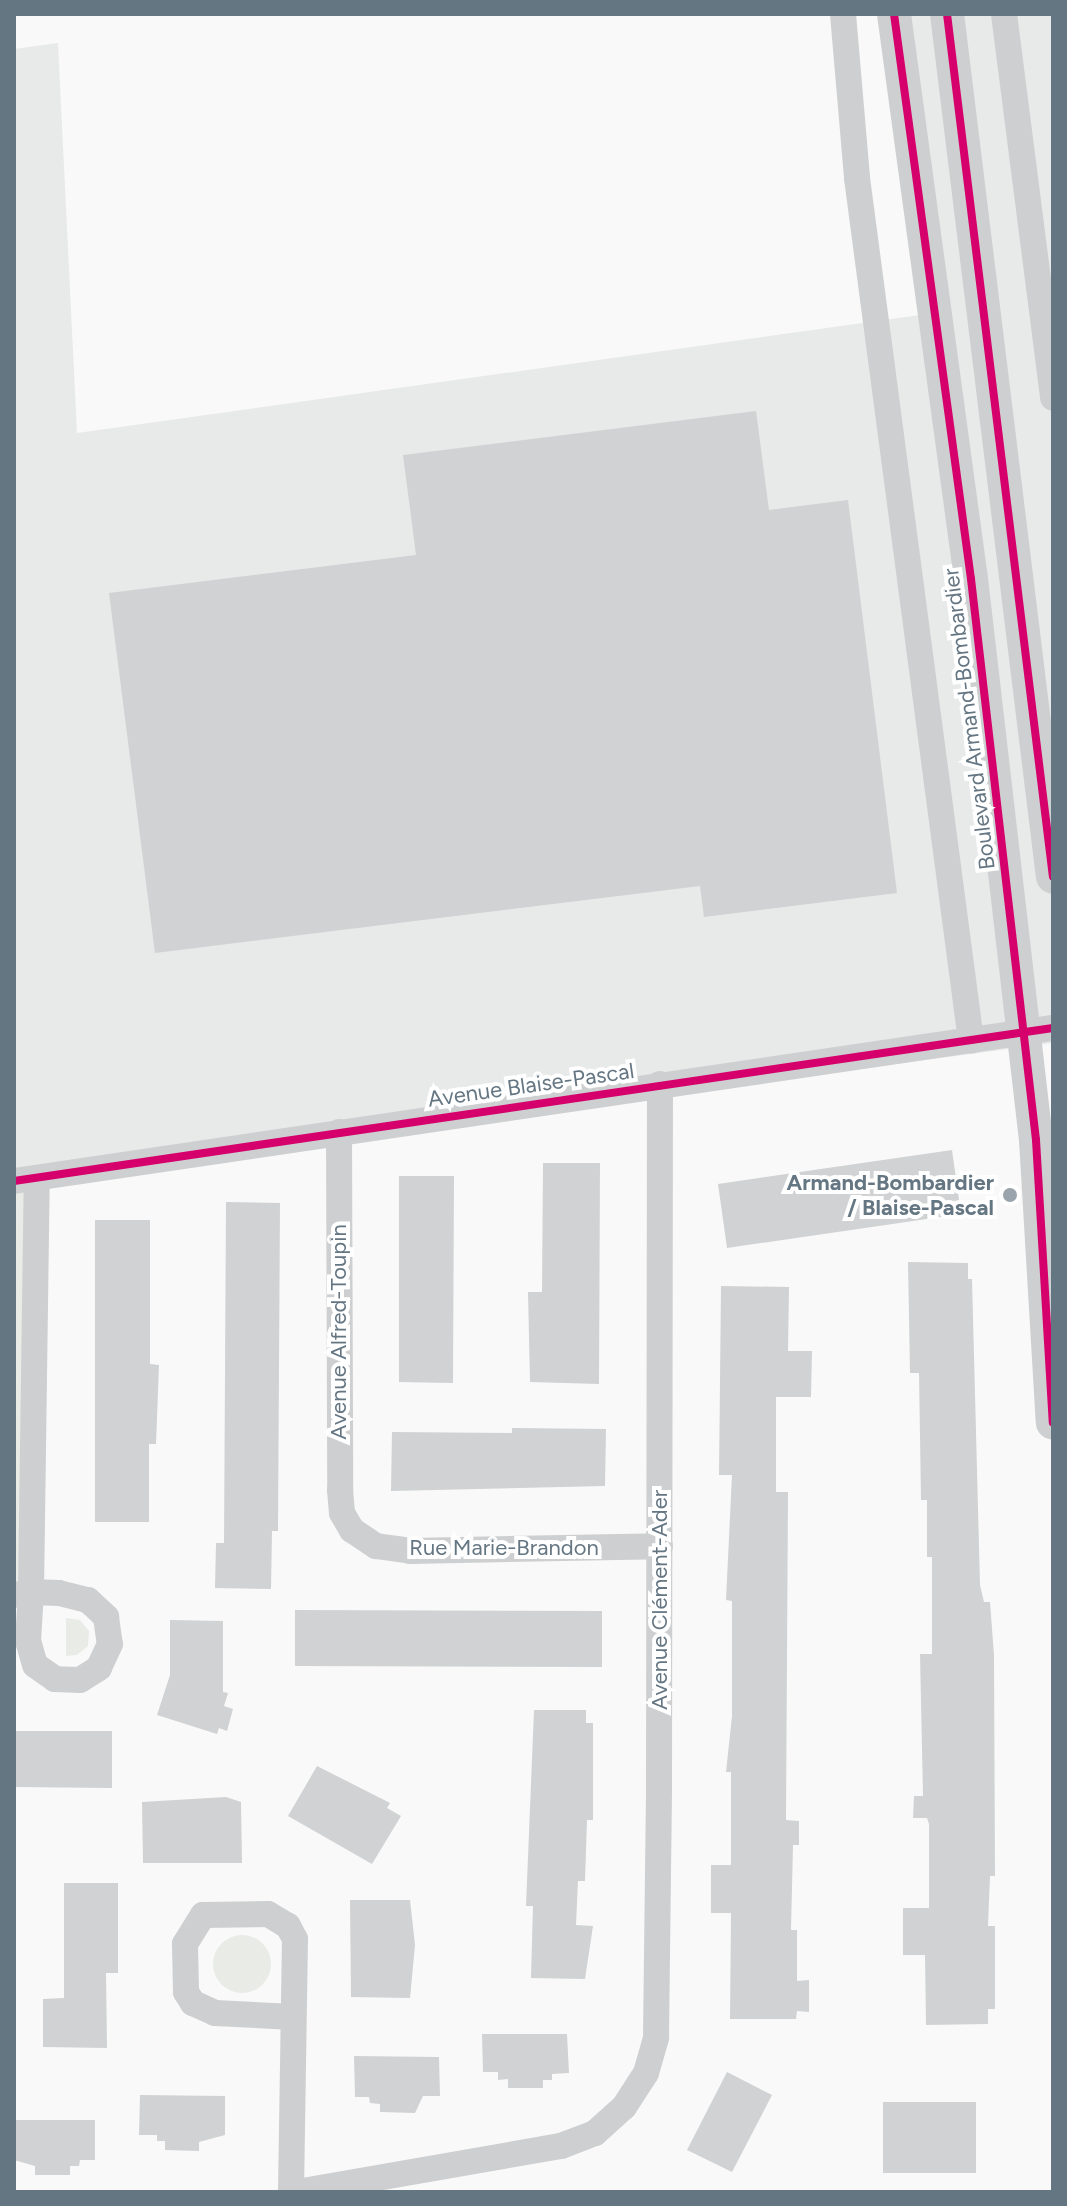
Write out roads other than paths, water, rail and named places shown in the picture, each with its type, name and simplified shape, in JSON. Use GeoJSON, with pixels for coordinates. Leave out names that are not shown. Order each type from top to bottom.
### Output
{"type":"FeatureCollection","features":[{"type":"Feature","properties":{"kind":"street","name":"Boulevard Armand-Bombardier"},"geometry":{"type":"LineString","coordinates":[[843,14],[861,209],[971,1040]]}},
{"type":"Feature","properties":{"kind":"street","name":"Boulevard Armand-Bombardier"},"geometry":{"type":"LineString","coordinates":[[894,14],[1036,1030],[1053,1422]]}},
{"type":"Feature","properties":{"kind":"street"},"geometry":{"type":"LineString","coordinates":[[947,14],[1053,877]]}},
{"type":"Feature","properties":{"kind":"street"},"geometry":{"type":"LineString","coordinates":[[1004,14],[1027,226],[1053,398]]}},
{"type":"Feature","properties":{"kind":"street","name":"Avenue Blaise-Pascal"},"geometry":{"type":"LineString","coordinates":[[25,1180],[1036,1030]]}},
{"type":"Feature","properties":{"kind":"street","name":"Avenue Clément-Ader"},"geometry":{"type":"LineString","coordinates":[[294,2192],[561,2146],[595,2133],[624,2107],[646,2073],[656,2037],[660,1084]]}},
{"type":"Feature","properties":{"kind":"street","name":"Avenue Alfred-Toupin"},"geometry":{"type":"LineString","coordinates":[[339,1132],[340,1490],[342,1513],[352,1530]]}},
{"type":"Feature","properties":{"kind":"street"},"geometry":{"type":"LineString","coordinates":[[22,1593],[25,1180]]}},
{"type":"Feature","properties":{"kind":"street","name":"Rue Marie-Brandon"},"geometry":{"type":"LineString","coordinates":[[352,1530],[376,1546],[410,1551],[660,1546]]}},
{"type":"Feature","properties":{"kind":"street"},"geometry":{"type":"LineString","coordinates":[[293,2017],[215,2013],[193,2003],[186,1992],[185,1944],[203,1915],[268,1914],[288,1926],[297,1951],[293,2017],[294,2192]]}},
{"type":"Feature","properties":{"kind":"place","name":"Armand-Bombardier / Blaise-Pascal"},"geometry":{"type":"Point","coordinates":[1010,1195]}}]}
